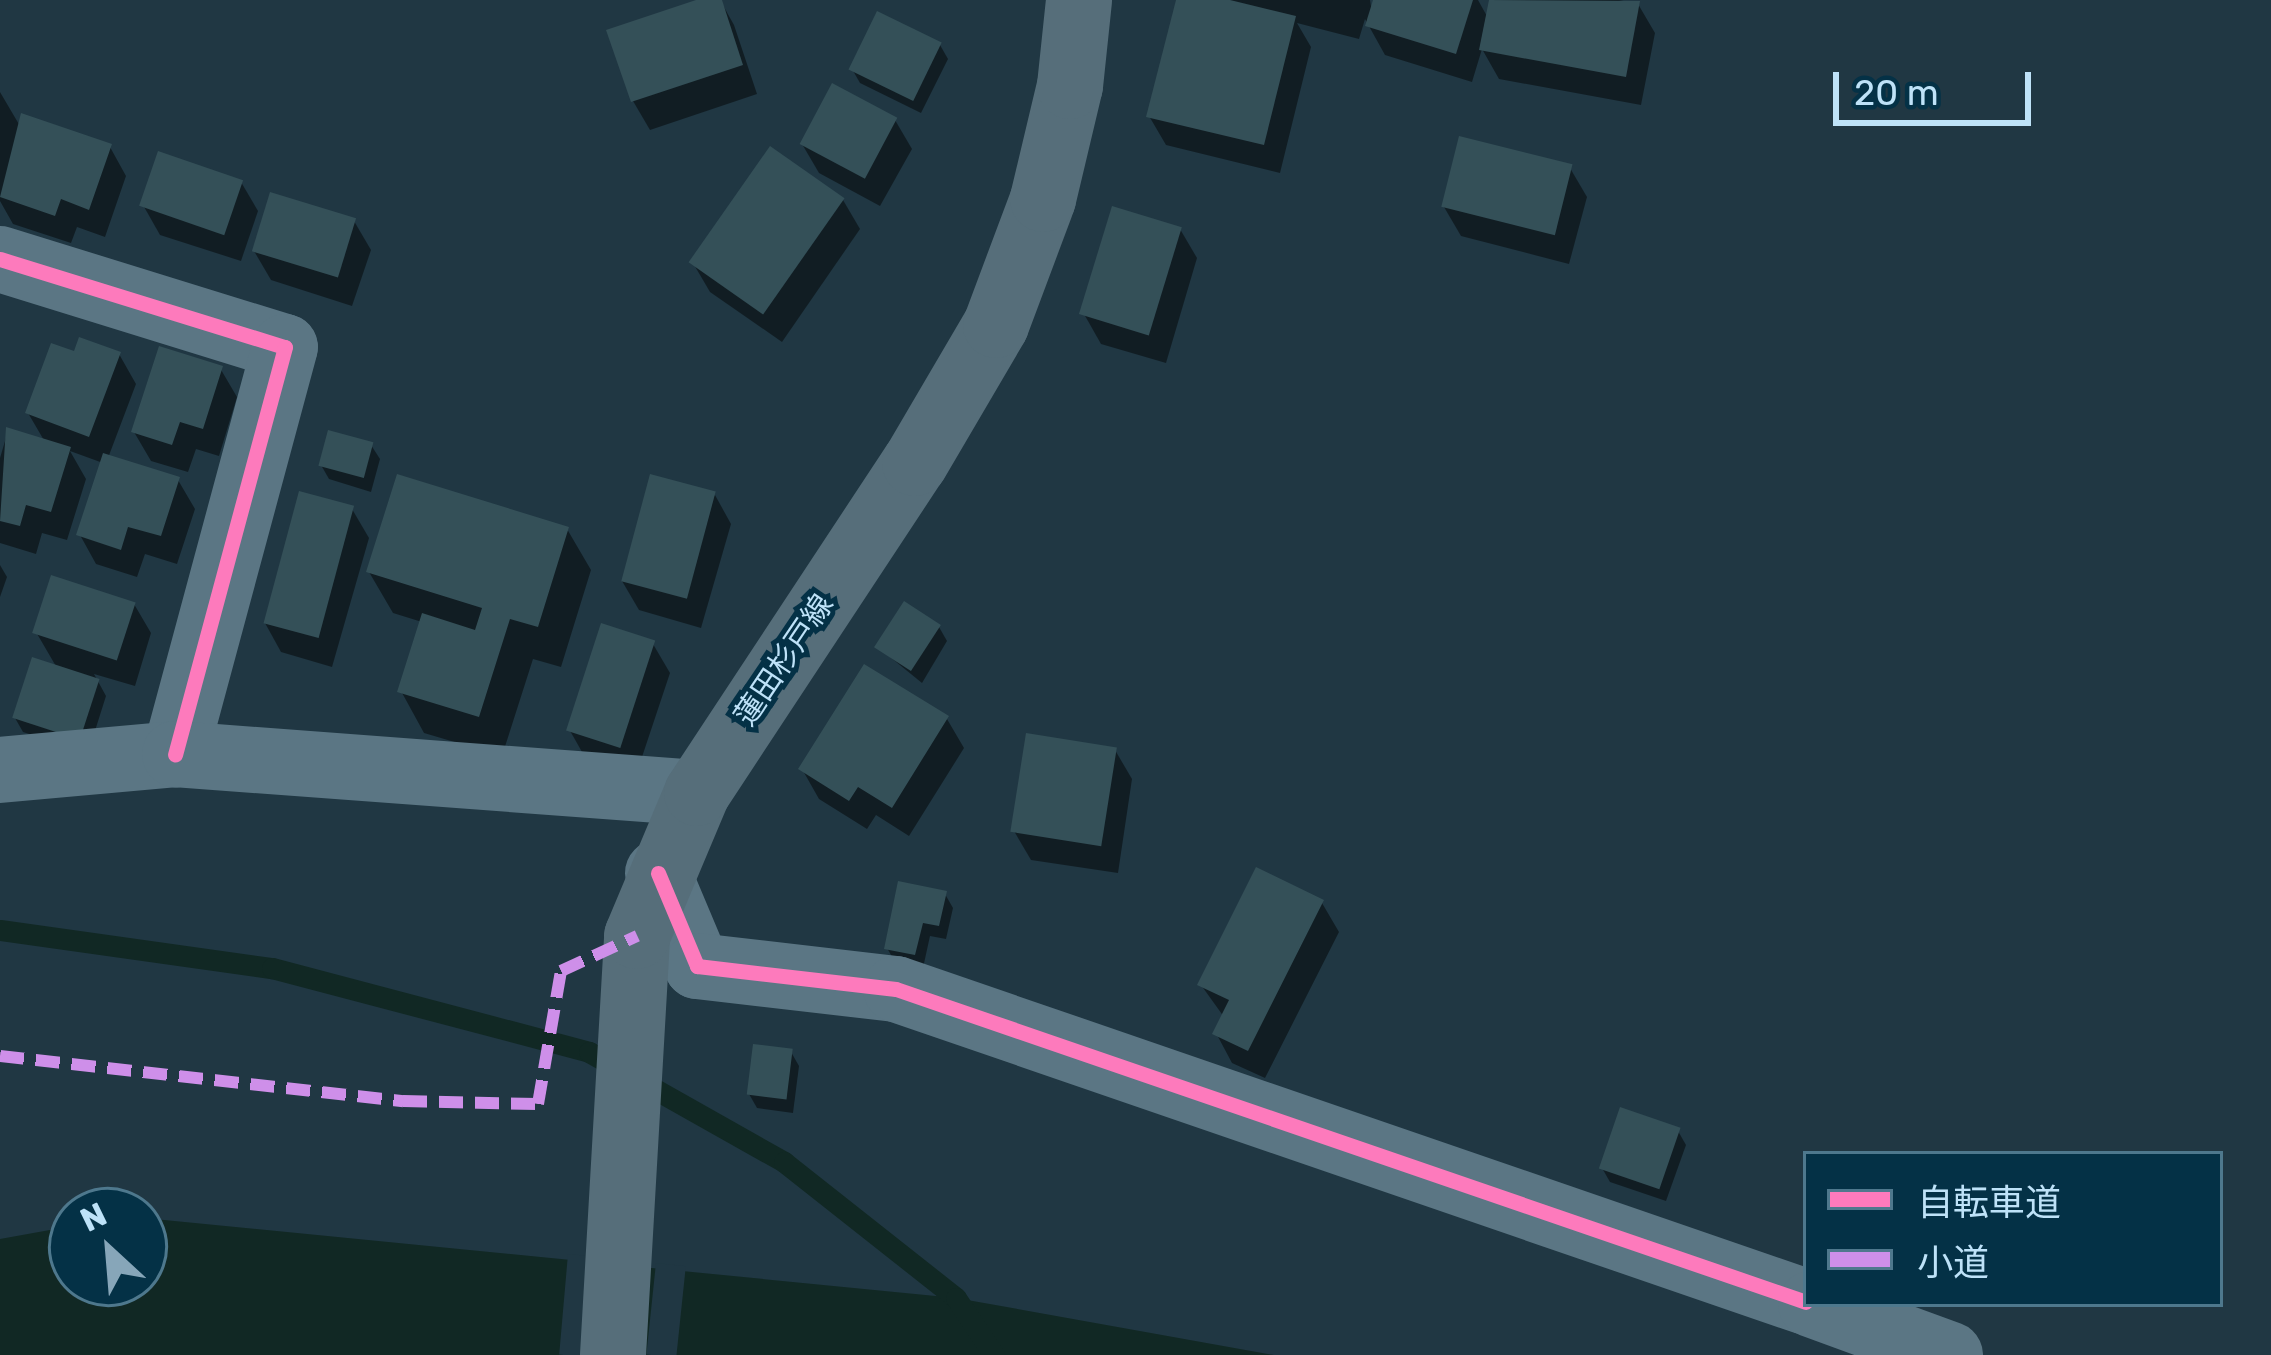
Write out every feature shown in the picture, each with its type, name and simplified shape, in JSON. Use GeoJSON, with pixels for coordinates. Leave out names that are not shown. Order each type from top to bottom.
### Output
{"type":"FeatureCollection","features":[{"type":"Feature","properties":{"kind":"main road","name":"蓮田杉戸線"},"geometry":{"type":"LineString","coordinates":[[613,1355],[637,936],[658,873],[697,794],[915,464],[996,325],[1043,199],[1070,86],[1079,0]]}},
{"type":"Feature","properties":{"kind":"street"},"geometry":{"type":"LineString","coordinates":[[0,260],[286,347],[175,754]]}},
{"type":"Feature","properties":{"kind":"street"},"geometry":{"type":"LineString","coordinates":[[0,770],[175,754],[697,794]]}},
{"type":"Feature","properties":{"kind":"street"},"geometry":{"type":"LineString","coordinates":[[658,873],[697,966],[896,989],[1803,1301]]}},
{"type":"Feature","properties":{"kind":"street"},"geometry":{"type":"LineString","coordinates":[[1819,1307],[1950,1355]]}},
{"type":"Feature","properties":{"kind":"shaded area"},"geometry":{"type":"Polygon","coordinates":[[[168,1220],[956,1298],[1274,1355],[0,1355],[0,1239],[48,1230],[48,1307],[168,1307],[168,1220]]]}},
{"type":"Feature","properties":{"kind":"pier"},"geometry":{"type":"Polygon","coordinates":[[[568,1254],[642,1260],[633,1355],[559,1355],[568,1254]]]}},
{"type":"Feature","properties":{"kind":"pier"},"geometry":{"type":"Polygon","coordinates":[[[656,1263],[686,1266],[676,1355],[646,1354],[656,1263]]]}},
{"type":"Feature","properties":{"kind":"building"},"geometry":{"type":"Polygon","coordinates":[[[696,0],[722,0],[743,65],[631,102],[606,30],[696,0]]]}},
{"type":"Feature","properties":{"kind":"building"},"geometry":{"type":"Polygon","coordinates":[[[1176,0],[1230,0],[1296,16],[1264,145],[1146,117],[1176,0]]]}},
{"type":"Feature","properties":{"kind":"building"},"geometry":{"type":"Polygon","coordinates":[[[1373,0],[1473,0],[1456,54],[1365,26],[1373,0]]]}},
{"type":"Feature","properties":{"kind":"building"},"geometry":{"type":"Polygon","coordinates":[[[1489,0],[1640,1],[1626,77],[1479,50],[1489,0]]]}},
{"type":"Feature","properties":{"kind":"building"},"geometry":{"type":"Polygon","coordinates":[[[877,11],[942,43],[913,101],[849,69],[877,11]]]}},
{"type":"Feature","properties":{"kind":"building"},"geometry":{"type":"Polygon","coordinates":[[[832,83],[897,118],[865,179],[800,144],[832,83]]]}},
{"type":"Feature","properties":{"kind":"building"},"geometry":{"type":"Polygon","coordinates":[[[21,113],[112,144],[89,210],[61,199],[55,216],[0,197],[21,113]]]}},
{"type":"Feature","properties":{"kind":"building"},"geometry":{"type":"Polygon","coordinates":[[[1459,136],[1573,164],[1555,235],[1441,207],[1459,136]]]}},
{"type":"Feature","properties":{"kind":"building"},"geometry":{"type":"Polygon","coordinates":[[[770,146],[845,198],[763,315],[689,262],[770,146]]]}},
{"type":"Feature","properties":{"kind":"building"},"geometry":{"type":"Polygon","coordinates":[[[158,151],[243,180],[224,235],[139,206],[158,151]]]}},
{"type":"Feature","properties":{"kind":"building"},"geometry":{"type":"Polygon","coordinates":[[[270,192],[356,218],[338,278],[252,251],[270,192]]]}},
{"type":"Feature","properties":{"kind":"building"},"geometry":{"type":"Polygon","coordinates":[[[1112,206],[1182,227],[1149,335],[1079,314],[1112,206]]]}},
{"type":"Feature","properties":{"kind":"building"},"geometry":{"type":"Polygon","coordinates":[[[79,337],[121,352],[89,437],[25,413],[51,343],[74,351],[79,337]]]}},
{"type":"Feature","properties":{"kind":"building"},"geometry":{"type":"Polygon","coordinates":[[[159,346],[223,366],[203,429],[180,422],[172,445],[131,432],[159,346]]]}},
{"type":"Feature","properties":{"kind":"building"},"geometry":{"type":"Polygon","coordinates":[[[6,427],[71,447],[51,512],[26,505],[20,526],[0,521],[6,427]]]}},
{"type":"Feature","properties":{"kind":"building"},"geometry":{"type":"Polygon","coordinates":[[[328,430],[373,442],[364,478],[318,466],[328,430]]]}},
{"type":"Feature","properties":{"kind":"building"},"geometry":{"type":"Polygon","coordinates":[[[103,453],[180,477],[161,536],[128,527],[121,550],[76,535],[103,453]]]}},
{"type":"Feature","properties":{"kind":"building"},"geometry":{"type":"Polygon","coordinates":[[[397,474],[569,527],[538,627],[510,619],[479,717],[397,692],[422,613],[475,630],[482,608],[366,572],[397,474]]]}},
{"type":"Feature","properties":{"kind":"building"},"geometry":{"type":"Polygon","coordinates":[[[650,474],[716,492],[687,599],[621,581],[650,474]]]}},
{"type":"Feature","properties":{"kind":"building"},"geometry":{"type":"Polygon","coordinates":[[[299,491],[354,506],[319,638],[264,623],[299,491]]]}},
{"type":"Feature","properties":{"kind":"building"},"geometry":{"type":"Polygon","coordinates":[[[51,575],[136,603],[117,661],[32,633],[51,575]]]}},
{"type":"Feature","properties":{"kind":"building"},"geometry":{"type":"Polygon","coordinates":[[[904,601],[941,625],[911,671],[874,647],[904,601]]]}},
{"type":"Feature","properties":{"kind":"building"},"geometry":{"type":"Polygon","coordinates":[[[601,623],[655,641],[620,748],[566,730],[601,623]]]}},
{"type":"Feature","properties":{"kind":"building"},"geometry":{"type":"Polygon","coordinates":[[[32,657],[100,679],[80,740],[12,718],[32,657]]]}},
{"type":"Feature","properties":{"kind":"building"},"geometry":{"type":"Polygon","coordinates":[[[864,664],[949,716],[892,808],[858,787],[849,801],[798,769],[864,664]]]}},
{"type":"Feature","properties":{"kind":"building"},"geometry":{"type":"Polygon","coordinates":[[[1026,733],[1117,747],[1101,846],[1010,832],[1026,733]]]}},
{"type":"Feature","properties":{"kind":"building"},"geometry":{"type":"Polygon","coordinates":[[[1256,867],[1324,900],[1248,1051],[1212,1034],[1229,1000],[1197,985],[1256,867]]]}},
{"type":"Feature","properties":{"kind":"building"},"geometry":{"type":"Polygon","coordinates":[[[898,881],[947,891],[939,926],[923,923],[915,955],[884,949],[898,881]]]}},
{"type":"Feature","properties":{"kind":"building"},"geometry":{"type":"Polygon","coordinates":[[[753,1044],[793,1049],[786,1099],[747,1095],[753,1044]]]}},
{"type":"Feature","properties":{"kind":"building"},"geometry":{"type":"Polygon","coordinates":[[[1620,1107],[1681,1128],[1659,1189],[1599,1168],[1620,1107]]]}},
{"type":"Feature","properties":{"kind":"waterway"},"geometry":{"type":"LineString","coordinates":[[0,930],[272,968],[589,1052],[784,1162],[956,1298],[994,1355]]}},
{"type":"Feature","properties":{"kind":"marked path"},"geometry":{"type":"LineString","coordinates":[[0,1056],[403,1101],[538,1104],[561,971],[637,936]]}},
{"type":"Feature","properties":{"kind":"cycle path"},"geometry":{"type":"LineString","coordinates":[[0,259],[285,347],[175,754]]}},
{"type":"Feature","properties":{"kind":"cycle path"},"geometry":{"type":"LineString","coordinates":[[658,873],[697,966],[896,989],[1803,1301]]}}]}
